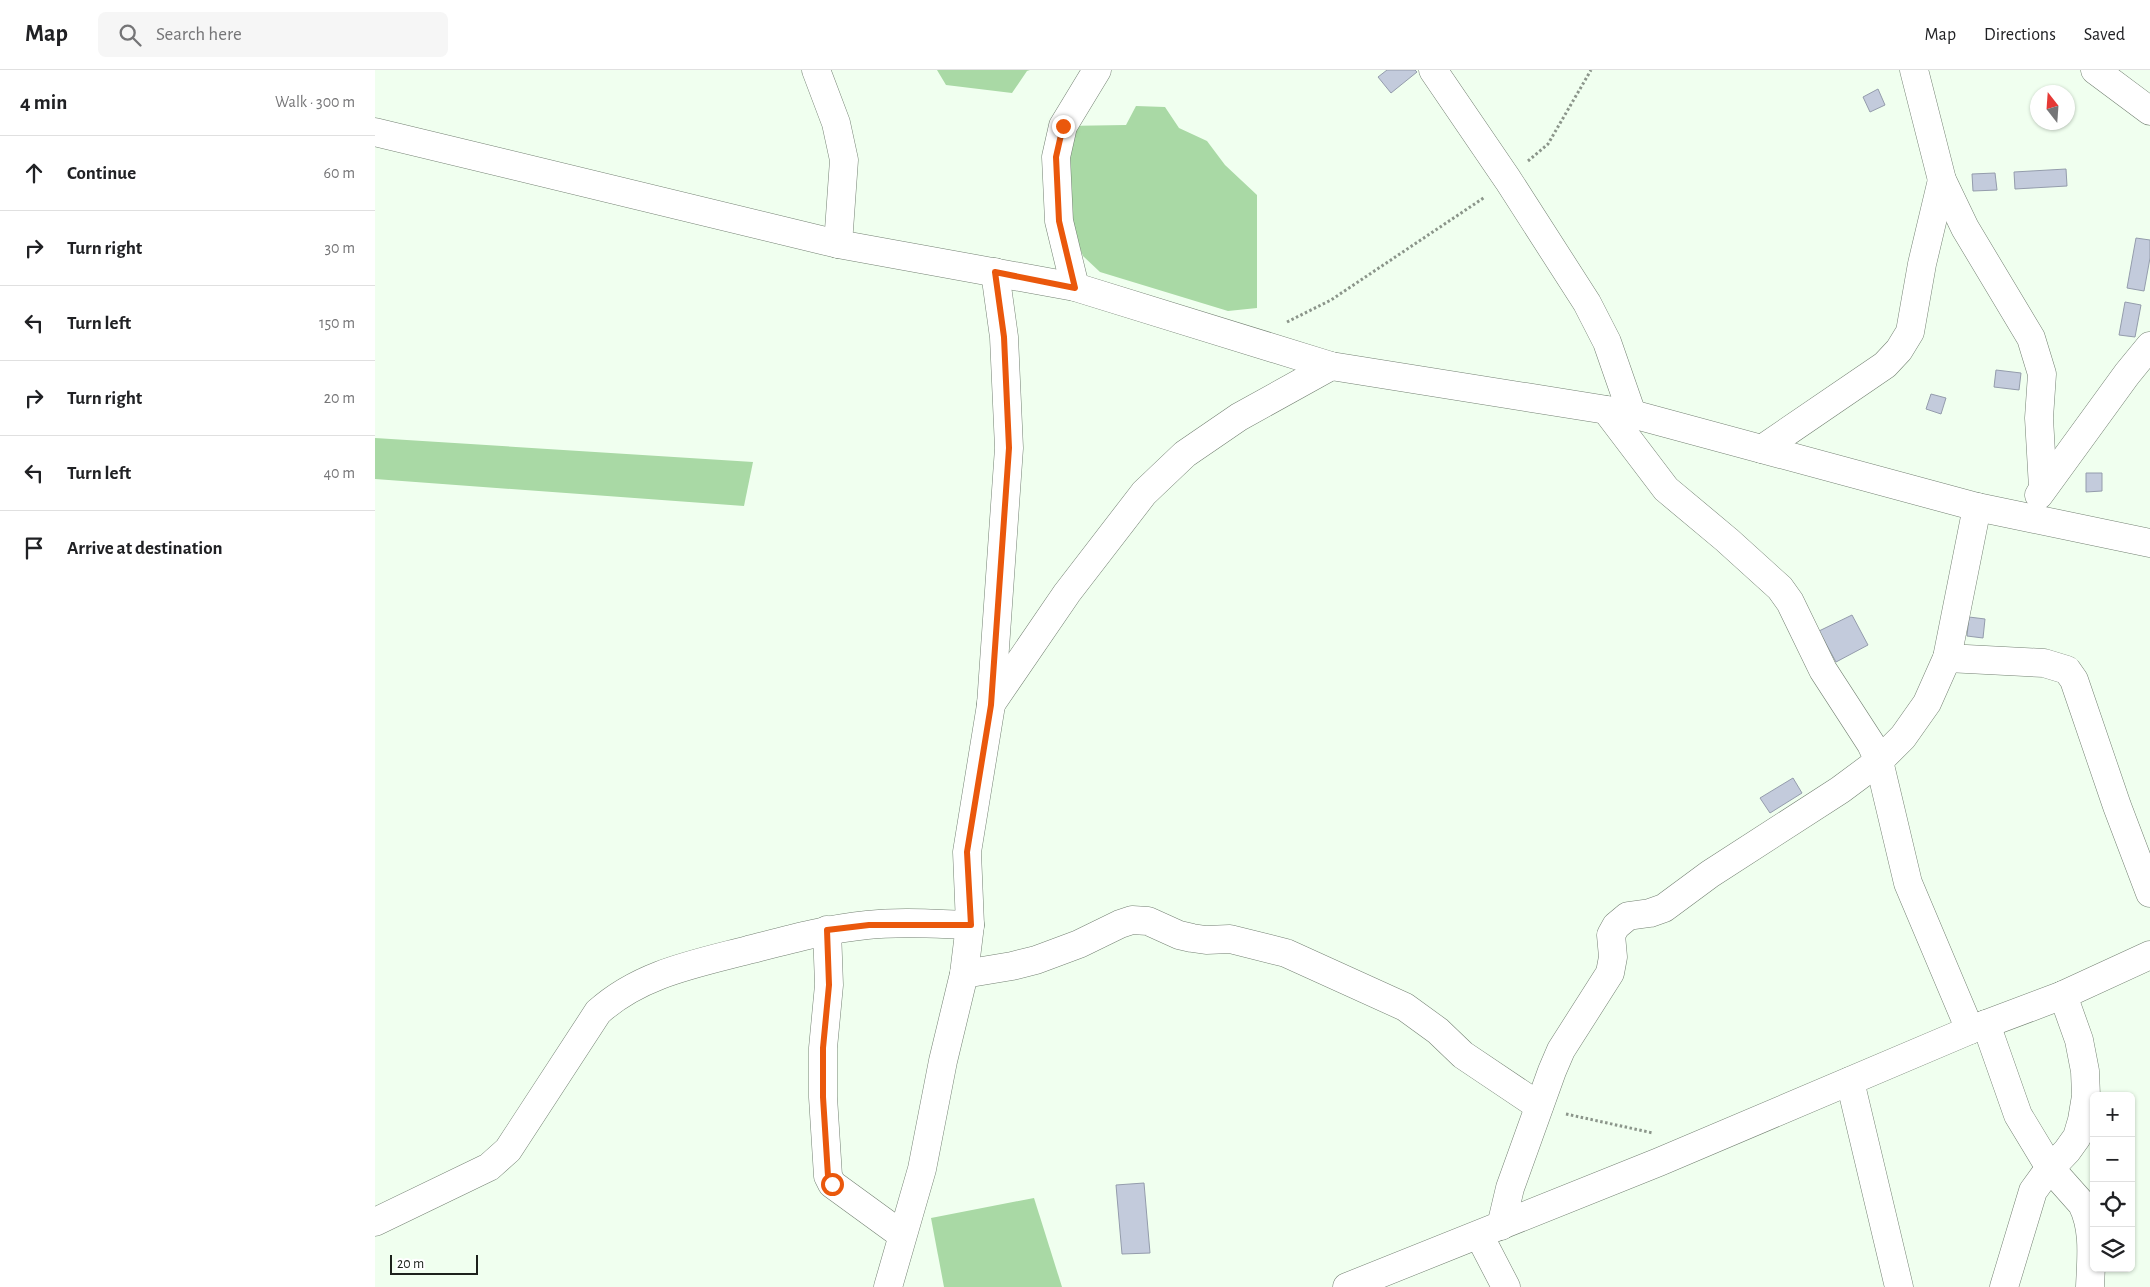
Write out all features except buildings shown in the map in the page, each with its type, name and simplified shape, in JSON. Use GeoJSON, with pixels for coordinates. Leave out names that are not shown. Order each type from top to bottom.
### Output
{"type":"FeatureCollection","features":[{"type":"Feature","properties":{"kind":"street"},"geometry":{"type":"LineString","coordinates":[[816,70],[835,122],[844,160],[838,244]]}},
{"type":"Feature","properties":{"kind":"street"},"geometry":{"type":"LineString","coordinates":[[1075,288],[1059,221],[1056,157],[1063,126],[1097,70]]}},
{"type":"Feature","properties":{"kind":"street"},"geometry":{"type":"LineString","coordinates":[[1433,70],[1508,180],[1587,303],[1607,342],[1619,412],[1666,489],[1780,588],[1790,602],[1823,670],[1871,744],[1879,761],[1908,883],[1978,1027],[2012,1103],[2051,1168],[2082,1204],[2088,1218],[2092,1240],[2090,1287]]}},
{"type":"Feature","properties":{"kind":"street"},"geometry":{"type":"LineString","coordinates":[[1915,70],[1942,180],[1965,228],[2031,338],[2038,356],[2042,374],[2039,418],[2043,488]]}},
{"type":"Feature","properties":{"kind":"street"},"geometry":{"type":"LineString","coordinates":[[2095,70],[2150,111]]}},
{"type":"Feature","properties":{"kind":"street"},"geometry":{"type":"LineString","coordinates":[[375,132],[838,244],[1075,288],[1331,366],[1619,412],[1977,507],[2150,544]]}},
{"type":"Feature","properties":{"kind":"street"},"geometry":{"type":"LineString","coordinates":[[1762,449],[1878,370],[1899,350],[1910,332],[1922,264],[1942,180]]}},
{"type":"Feature","properties":{"kind":"street"},"geometry":{"type":"LineString","coordinates":[[888,1287],[922,1169],[943,1061],[964,974],[971,925],[967,852],[991,705],[1009,448],[1004,337],[995,272]]}},
{"type":"Feature","properties":{"kind":"street"},"geometry":{"type":"LineString","coordinates":[[2025,516],[2043,488],[2150,346]]}},
{"type":"Feature","properties":{"kind":"street"},"geometry":{"type":"LineString","coordinates":[[991,705],[1067,593],[1144,493],[1185,454],[1239,417],[1331,366]]}},
{"type":"Feature","properties":{"kind":"street"},"geometry":{"type":"LineString","coordinates":[[1506,1287],[1490,1230],[1511,1188],[1539,1106],[1561,1050],[1610,974],[1613,957],[1611,935],[1620,921],[1628,916],[1650,913],[1664,908],[1710,874],[1840,790],[1879,761],[1917,720],[1927,703],[1947,658],[1977,507]]}},
{"type":"Feature","properties":{"kind":"street"},"geometry":{"type":"LineString","coordinates":[[1947,658],[2044,663],[2067,670],[2074,680],[2117,806],[2150,893]]}},
{"type":"Feature","properties":{"kind":"street"},"geometry":{"type":"LineString","coordinates":[[964,974],[1036,960],[1079,944],[1120,924],[1132,920],[1149,920],[1186,936],[1206,940],[1230,939],[1286,953],[1405,1007],[1438,1031],[1463,1055],[1539,1106]]}},
{"type":"Feature","properties":{"kind":"street"},"geometry":{"type":"LineString","coordinates":[[375,1222],[489,1167],[508,1150],[599,1012],[619,994],[653,977],[684,966],[827,930],[869,925],[971,925]]}},
{"type":"Feature","properties":{"kind":"street"},"geometry":{"type":"LineString","coordinates":[[827,930],[829,985],[823,1048],[823,1097],[828,1176],[832,1184],[902,1235]]}},
{"type":"Feature","properties":{"kind":"street"},"geometry":{"type":"LineString","coordinates":[[1347,1287],[1490,1230],[1978,1027],[2063,995],[2150,955]]}},
{"type":"Feature","properties":{"kind":"street"},"geometry":{"type":"LineString","coordinates":[[2003,1287],[2033,1191],[2067,1151],[2077,1136],[2086,1096],[2085,1071],[2079,1040],[2063,995]]}},
{"type":"Feature","properties":{"kind":"street"},"geometry":{"type":"LineString","coordinates":[[1851,1081],[1899,1287]]}},
{"type":"Feature","properties":{"kind":"path"},"geometry":{"type":"LineString","coordinates":[[1249,341],[1331,300],[1508,180],[1548,144],[1591,70]]}},
{"type":"Feature","properties":{"kind":"path"},"geometry":{"type":"LineString","coordinates":[[1539,1106],[1578,1117],[1662,1134]]}},
{"type":"Feature","properties":{"kind":"green space"},"geometry":{"type":"Polygon","coordinates":[[[937,70],[1030,70],[1027,71],[1012,93],[946,85],[937,70]]]}},
{"type":"Feature","properties":{"kind":"green space"},"geometry":{"type":"Polygon","coordinates":[[[1136,106],[1165,107],[1179,128],[1207,141],[1225,165],[1257,195],[1257,308],[1228,311],[1100,272],[1083,256],[1064,208],[1063,126],[1126,125],[1136,106]]]}},
{"type":"Feature","properties":{"kind":"green space"},"geometry":{"type":"Polygon","coordinates":[[[375,438],[753,462],[744,506],[375,479],[375,438]]]}},
{"type":"Feature","properties":{"kind":"green space"},"geometry":{"type":"Polygon","coordinates":[[[1034,1198],[1062,1287],[944,1287],[931,1218],[1034,1198]]]}},
{"type":"Feature","properties":{"kind":"route"},"geometry":{"type":"LineString","coordinates":[[832,1184],[828,1176],[823,1097],[823,1048],[829,985],[827,930],[869,925],[971,925],[967,852],[991,705],[1009,448],[1004,337],[995,272],[1075,288],[1059,221],[1056,157],[1063,126]]}}]}
